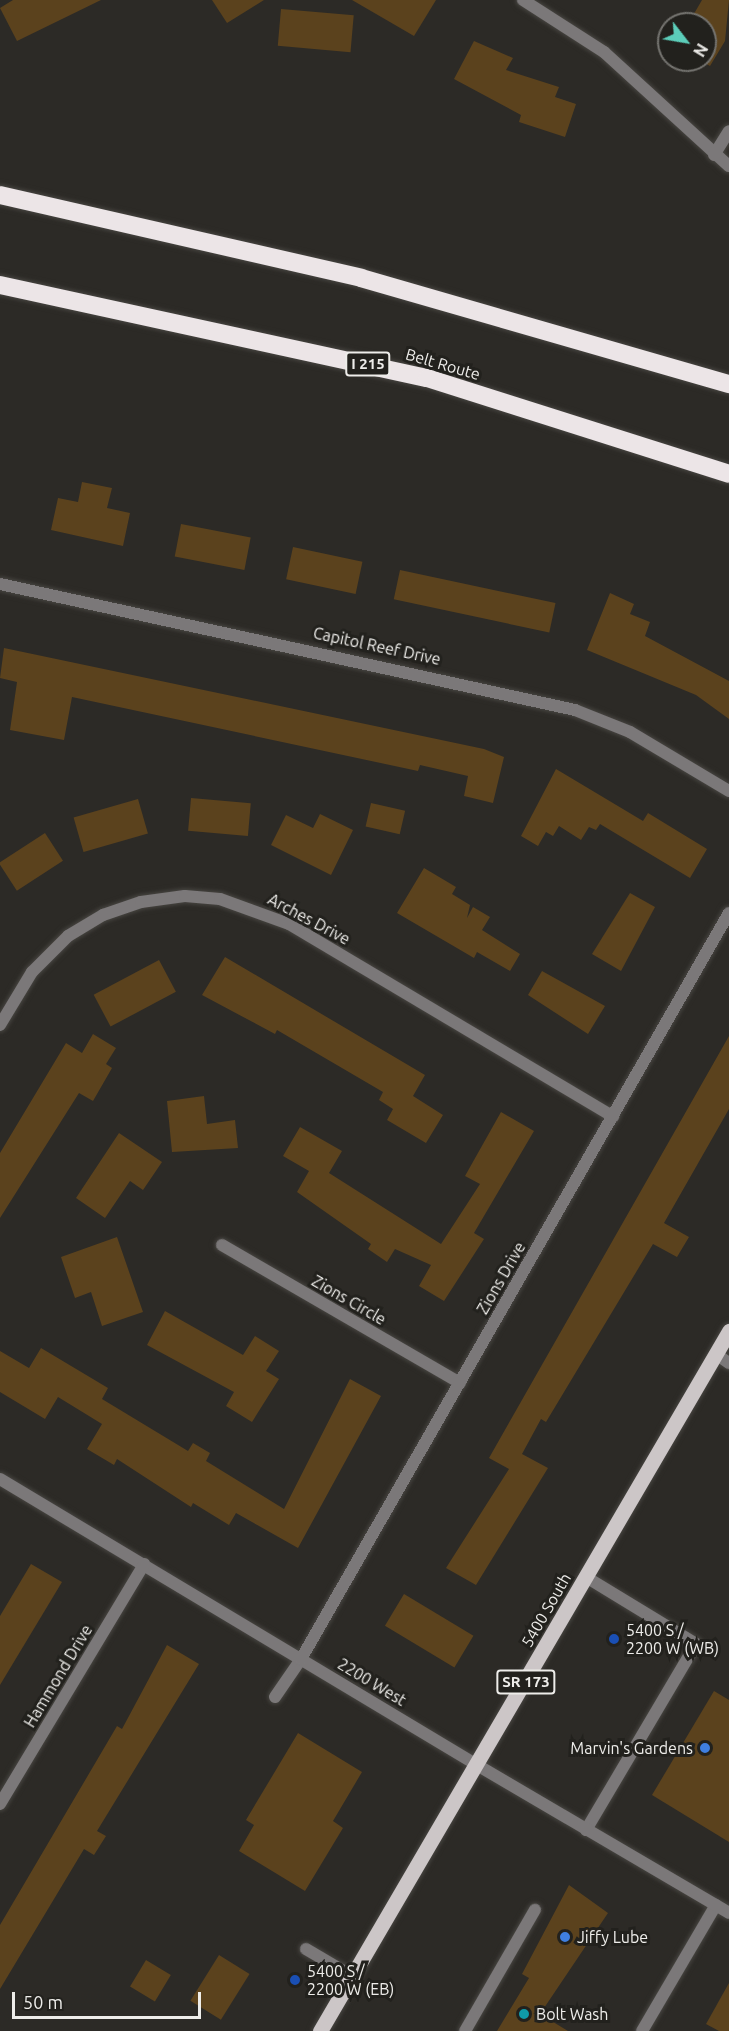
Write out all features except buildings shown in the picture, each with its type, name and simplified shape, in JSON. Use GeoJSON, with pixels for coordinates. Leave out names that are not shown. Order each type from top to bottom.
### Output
{"type":"FeatureCollection","features":[{"type":"Feature","properties":{"kind":"highway"},"geometry":{"type":"LineString","coordinates":[[0,195],[360,278],[729,384]]}},
{"type":"Feature","properties":{"kind":"highway","name":"Belt Route"},"geometry":{"type":"LineString","coordinates":[[0,285],[428,378],[729,474]]}},
{"type":"Feature","properties":{"kind":"main road","name":"5400 South"},"geometry":{"type":"LineString","coordinates":[[320,2031],[586,1577],[722,1358],[729,1331]]}},
{"type":"Feature","properties":{"kind":"street"},"geometry":{"type":"LineString","coordinates":[[523,0],[604,52],[714,155],[729,166]]}},
{"type":"Feature","properties":{"kind":"street"},"geometry":{"type":"LineString","coordinates":[[714,155],[729,131]]}},
{"type":"Feature","properties":{"kind":"street","name":"Capitol Reef Drive"},"geometry":{"type":"LineString","coordinates":[[0,584],[575,710],[630,732],[729,791]]}},
{"type":"Feature","properties":{"kind":"street","name":"Arches Drive"},"geometry":{"type":"LineString","coordinates":[[0,1025],[32,972],[68,936],[103,915],[152,900],[220,899],[290,924],[613,1116]]}},
{"type":"Feature","properties":{"kind":"street","name":"Zions Drive"},"geometry":{"type":"LineString","coordinates":[[275,1697],[301,1659],[729,914]]}},
{"type":"Feature","properties":{"kind":"street","name":"Zions Circle"},"geometry":{"type":"LineString","coordinates":[[222,1245],[459,1383]]}},
{"type":"Feature","properties":{"kind":"street","name":"2200 West"},"geometry":{"type":"LineString","coordinates":[[0,1479],[586,1830],[729,1913]]}},
{"type":"Feature","properties":{"kind":"street","name":"Hammond Drive"},"geometry":{"type":"LineString","coordinates":[[0,1804],[144,1564]]}},
{"type":"Feature","properties":{"kind":"street"},"geometry":{"type":"LineString","coordinates":[[586,1577],[696,1644],[586,1830]]}},
{"type":"Feature","properties":{"kind":"street"},"geometry":{"type":"LineString","coordinates":[[642,2031],[716,1905]]}},
{"type":"Feature","properties":{"kind":"street"},"geometry":{"type":"LineString","coordinates":[[465,2031],[534,1910]]}},
{"type":"Feature","properties":{"kind":"street"},"geometry":{"type":"LineString","coordinates":[[306,1949],[352,1976]]}},
{"type":"Feature","properties":{"kind":"place","name":"5400 S / 2200 W (WB)"},"geometry":{"type":"Point","coordinates":[614,1639]}},
{"type":"Feature","properties":{"kind":"place","name":"Marvin's Gardens"},"geometry":{"type":"Point","coordinates":[705,1748]}},
{"type":"Feature","properties":{"kind":"place","name":"Jiffy Lube"},"geometry":{"type":"Point","coordinates":[565,1937]}},
{"type":"Feature","properties":{"kind":"place","name":"5400 S / 2200 W (EB)"},"geometry":{"type":"Point","coordinates":[295,1980]}},
{"type":"Feature","properties":{"kind":"place","name":"Bolt Wash"},"geometry":{"type":"Point","coordinates":[524,2014]}}]}
